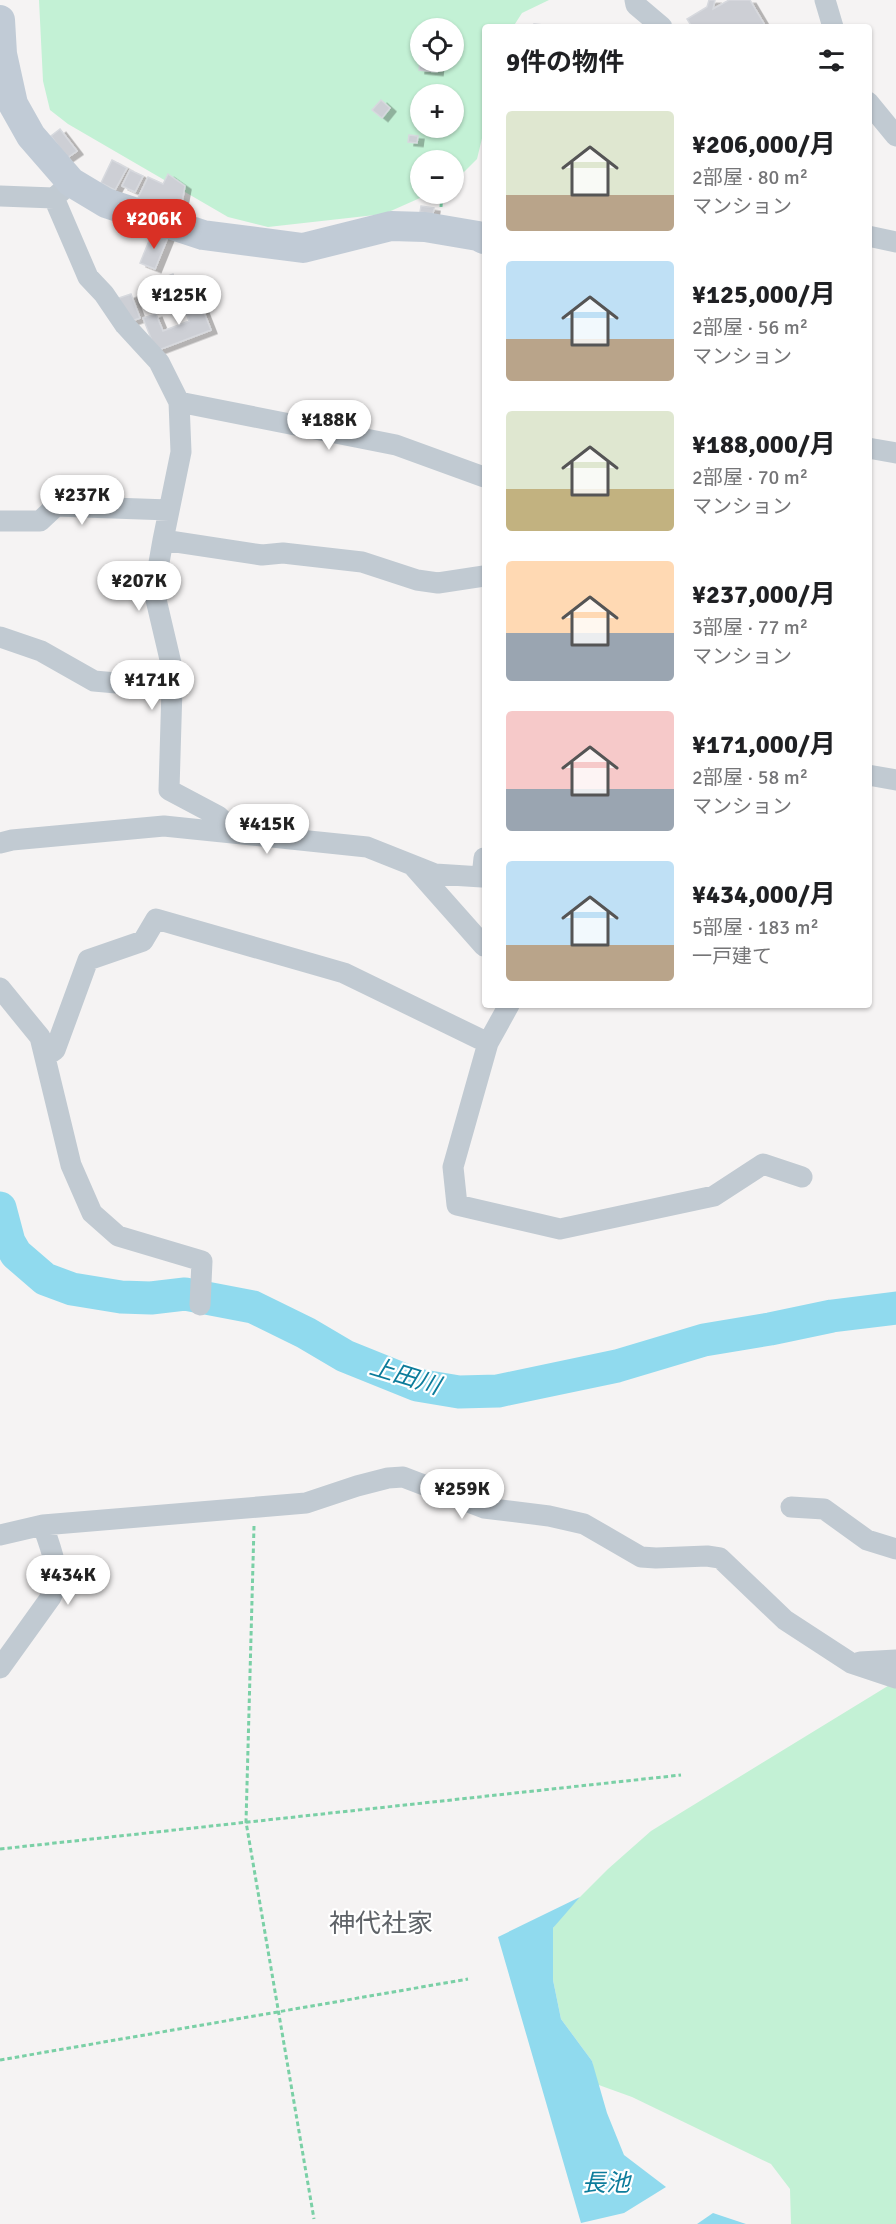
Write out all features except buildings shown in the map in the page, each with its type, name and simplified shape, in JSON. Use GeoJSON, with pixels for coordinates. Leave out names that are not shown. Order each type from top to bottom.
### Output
{"type":"FeatureCollection","features":[{"type":"Feature","properties":{"kind":"street"},"geometry":{"type":"LineString","coordinates":[[0,0],[0,5]]}},
{"type":"Feature","properties":{"kind":"street"},"geometry":{"type":"LineString","coordinates":[[635,0],[636,5],[658,24]]}},
{"type":"Feature","properties":{"kind":"street"},"geometry":{"type":"LineString","coordinates":[[825,0],[832,24]]}},
{"type":"Feature","properties":{"kind":"street"},"geometry":{"type":"LineString","coordinates":[[0,20],[1,54],[13,104],[62,190],[88,277],[125,325],[159,362],[179,402],[181,452],[154,591],[173,672],[169,790],[218,816],[236,832]]}},
{"type":"Feature","properties":{"kind":"street"},"geometry":{"type":"LineString","coordinates":[[872,107],[896,136]]}},
{"type":"Feature","properties":{"kind":"street"},"geometry":{"type":"LineString","coordinates":[[0,196],[62,190],[203,235],[303,249],[391,226],[424,227],[482,238]]}},
{"type":"Feature","properties":{"kind":"street"},"geometry":{"type":"LineString","coordinates":[[872,237],[896,242]]}},
{"type":"Feature","properties":{"kind":"street"},"geometry":{"type":"LineString","coordinates":[[179,402],[396,445],[482,476]]}},
{"type":"Feature","properties":{"kind":"street"},"geometry":{"type":"LineString","coordinates":[[872,449],[896,453]]}},
{"type":"Feature","properties":{"kind":"street"},"geometry":{"type":"LineString","coordinates":[[0,521],[40,521],[56,506],[169,510]]}},
{"type":"Feature","properties":{"kind":"street"},"geometry":{"type":"LineString","coordinates":[[163,540],[262,555],[283,553],[362,562],[417,580],[438,583],[482,576]]}},
{"type":"Feature","properties":{"kind":"street"},"geometry":{"type":"LineString","coordinates":[[0,637],[40,651],[94,681],[172,688]]}},
{"type":"Feature","properties":{"kind":"street"},"geometry":{"type":"LineString","coordinates":[[872,776],[896,780]]}},
{"type":"Feature","properties":{"kind":"street"},"geometry":{"type":"LineString","coordinates":[[0,843],[78,833],[164,826],[367,847],[435,874],[482,877]]}},
{"type":"Feature","properties":{"kind":"street"},"geometry":{"type":"LineString","coordinates":[[412,864],[482,944]]}},
{"type":"Feature","properties":{"kind":"street"},"geometry":{"type":"LineString","coordinates":[[45,1057],[56,1050],[88,960],[143,941],[156,919],[344,973],[488,1043]]}},
{"type":"Feature","properties":{"kind":"street"},"geometry":{"type":"LineString","coordinates":[[0,988],[39,1037],[71,1166],[92,1213],[118,1236],[202,1261],[200,1305]]}},
{"type":"Feature","properties":{"kind":"street"},"geometry":{"type":"LineString","coordinates":[[507,1008],[488,1043],[453,1167],[457,1204],[560,1228],[714,1196],[763,1164],[802,1177]]}},
{"type":"Feature","properties":{"kind":"street"},"geometry":{"type":"LineString","coordinates":[[0,1535],[43,1525],[306,1503],[367,1483],[403,1477],[484,1508],[549,1516],[584,1524],[641,1557],[706,1556],[720,1558],[785,1620],[851,1663],[896,1678]]}},
{"type":"Feature","properties":{"kind":"street"},"geometry":{"type":"LineString","coordinates":[[791,1507],[824,1509],[867,1540],[896,1549]]}},
{"type":"Feature","properties":{"kind":"street"},"geometry":{"type":"LineString","coordinates":[[0,1668],[51,1597],[56,1586],[56,1567],[43,1525]]}},
{"type":"Feature","properties":{"kind":"street"},"geometry":{"type":"LineString","coordinates":[[851,1663],[896,1660]]}},
{"type":"Feature","properties":{"kind":"path"},"geometry":{"type":"LineString","coordinates":[[255,1506],[246,1822],[314,2219]]}},
{"type":"Feature","properties":{"kind":"path"},"geometry":{"type":"LineString","coordinates":[[0,1849],[681,1775]]}},
{"type":"Feature","properties":{"kind":"path"},"geometry":{"type":"LineString","coordinates":[[0,2060],[468,1979]]}},
{"type":"Feature","properties":{"kind":"green space"},"geometry":{"type":"Polygon","coordinates":[[[39,0],[549,0],[522,13],[515,24],[482,24],[482,138],[477,159],[464,172],[464,150],[410,150],[410,202],[384,214],[268,227],[228,217],[68,124],[50,110],[43,81],[39,0]]]}},
{"type":"Feature","properties":{"kind":"green space"},"geometry":{"type":"Polygon","coordinates":[[[896,1681],[896,2224],[791,2224],[790,2189],[771,2164],[632,2097],[596,2084],[592,2061],[561,2019],[553,1980],[553,1928],[563,1914],[608,1869],[651,1831],[896,1681]]]}},
{"type":"Feature","properties":{"kind":"water","name":"長池"},"geometry":{"type":"Polygon","coordinates":[[[580,1897],[553,1928],[553,1980],[561,2019],[592,2061],[607,2113],[624,2155],[666,2187],[624,2213],[581,2223],[498,1937],[580,1897]]]}},
{"type":"Feature","properties":{"kind":"water"},"geometry":{"type":"Polygon","coordinates":[[[713,2213],[746,2224],[697,2224],[713,2213]]]}},
{"type":"Feature","properties":{"kind":"waterway","name":"上田川"},"geometry":{"type":"LineString","coordinates":[[0,1208],[9,1242],[16,1254],[45,1279],[72,1289],[121,1297],[151,1298],[185,1294],[253,1307],[306,1333],[345,1356],[417,1385],[459,1392],[498,1391],[617,1366],[704,1340],[832,1316],[896,1308]]}},
{"type":"Feature","properties":{"kind":"district","name":"神代社家"},"geometry":{"type":"Point","coordinates":[381,1924]}}]}
